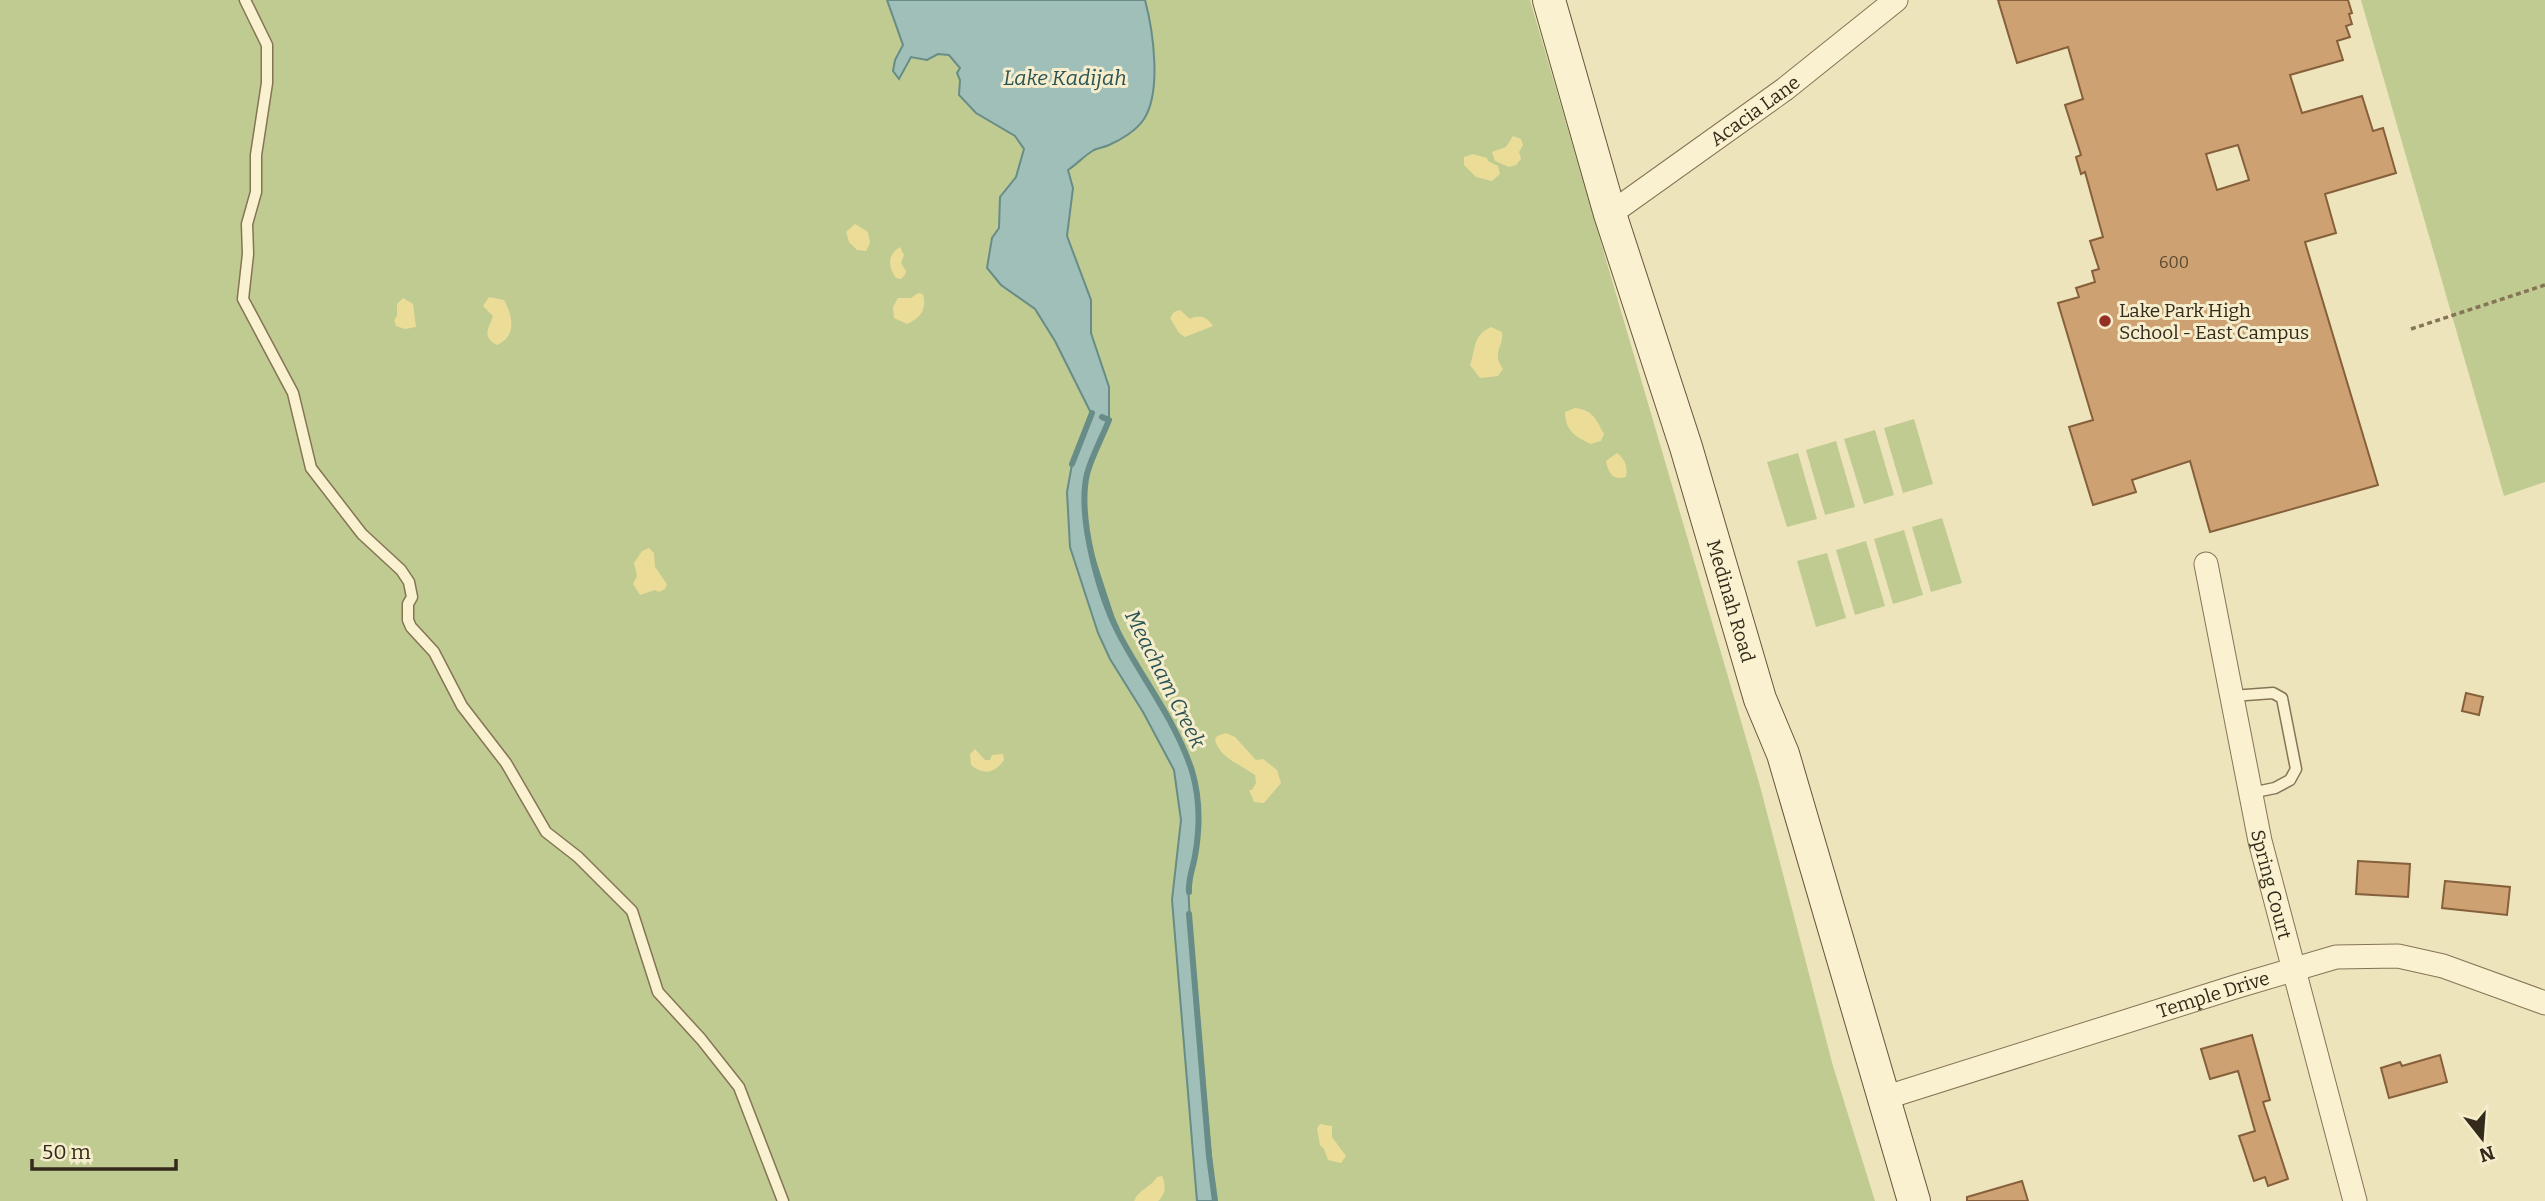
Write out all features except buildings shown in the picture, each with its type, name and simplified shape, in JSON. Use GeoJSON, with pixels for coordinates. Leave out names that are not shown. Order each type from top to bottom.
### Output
{"type":"FeatureCollection","features":[{"type":"Feature","properties":{"kind":"main road","name":"Medinah Road"},"geometry":{"type":"LineString","coordinates":[[1549,0],[1610,214],[1686,447],[1760,699],[1783,754],[1914,1201]]}},
{"type":"Feature","properties":{"kind":"street","name":"Acacia Lane"},"geometry":{"type":"LineString","coordinates":[[1610,214],[1784,89],[1896,0]]}},
{"type":"Feature","properties":{"kind":"street","name":"Spring Court"},"geometry":{"type":"LineString","coordinates":[[2206,564],[2260,841],[2355,1201]]}},
{"type":"Feature","properties":{"kind":"street","name":"Temple Drive"},"geometry":{"type":"LineString","coordinates":[[1884,1098],[2336,957],[2398,956],[2443,967],[2545,1003]]}},
{"type":"Feature","properties":{"kind":"lane"},"geometry":{"type":"LineString","coordinates":[[245,0],[267,45],[267,83],[256,155],[256,192],[247,224],[248,254],[243,299],[293,393],[311,468],[362,534],[401,570],[409,582],[412,597],[408,604],[408,620],[411,627],[434,652],[462,706],[506,763],[545,832],[587,864],[632,911],[658,992],[739,1087],[783,1201]]}},
{"type":"Feature","properties":{"kind":"lane"},"geometry":{"type":"LineString","coordinates":[[2232,696],[2273,693],[2282,698],[2289,733],[2296,769],[2290,780],[2275,788],[2251,793]]}},
{"type":"Feature","properties":{"kind":"path"},"geometry":{"type":"LineString","coordinates":[[2411,329],[2545,285]]}},
{"type":"Feature","properties":{"kind":"green space"},"geometry":{"type":"Polygon","coordinates":[[[0,0],[1530,0],[1760,786],[1833,1066],[1875,1201],[0,1201],[0,0]]]}},
{"type":"Feature","properties":{"kind":"green space"},"geometry":{"type":"Polygon","coordinates":[[[2361,0],[2545,0],[2545,482],[2504,496],[2361,0]]]}},
{"type":"Feature","properties":{"kind":"green space"},"geometry":{"type":"Polygon","coordinates":[[[1914,419],[1933,484],[1903,493],[1884,428],[1914,419]]]}},
{"type":"Feature","properties":{"kind":"green space"},"geometry":{"type":"Polygon","coordinates":[[[1875,430],[1894,495],[1864,504],[1844,439],[1875,430]]]}},
{"type":"Feature","properties":{"kind":"green space"},"geometry":{"type":"Polygon","coordinates":[[[1836,441],[1855,507],[1825,515],[1806,450],[1836,441]]]}},
{"type":"Feature","properties":{"kind":"green space"},"geometry":{"type":"Polygon","coordinates":[[[1798,453],[1817,519],[1787,527],[1767,462],[1798,453]]]}},
{"type":"Feature","properties":{"kind":"green space"},"geometry":{"type":"Polygon","coordinates":[[[1942,518],[1962,583],[1931,592],[1912,527],[1942,518]]]}},
{"type":"Feature","properties":{"kind":"green space"},"geometry":{"type":"Polygon","coordinates":[[[1904,530],[1923,595],[1893,604],[1874,539],[1904,530]]]}},
{"type":"Feature","properties":{"kind":"green space"},"geometry":{"type":"Polygon","coordinates":[[[1866,541],[1885,606],[1855,615],[1836,550],[1866,541]]]}},
{"type":"Feature","properties":{"kind":"green space"},"geometry":{"type":"Polygon","coordinates":[[[1827,553],[1846,618],[1816,627],[1797,561],[1827,553]]]}},
{"type":"Feature","properties":{"kind":"sand"},"geometry":{"type":"Polygon","coordinates":[[[1513,136],[1521,139],[1523,145],[1519,152],[1521,159],[1516,165],[1509,167],[1495,161],[1492,152],[1506,147],[1513,136]]]}},
{"type":"Feature","properties":{"kind":"sand"},"geometry":{"type":"Polygon","coordinates":[[[1473,154],[1487,158],[1498,166],[1500,174],[1492,181],[1476,177],[1464,165],[1464,157],[1473,154]]]}},
{"type":"Feature","properties":{"kind":"sand"},"geometry":{"type":"Polygon","coordinates":[[[855,224],[868,232],[870,243],[866,251],[857,250],[849,242],[846,232],[855,224]]]}},
{"type":"Feature","properties":{"kind":"sand"},"geometry":{"type":"Polygon","coordinates":[[[900,247],[904,255],[901,263],[906,271],[901,279],[896,278],[890,265],[891,257],[900,247]]]}},
{"type":"Feature","properties":{"kind":"sand"},"geometry":{"type":"Polygon","coordinates":[[[918,293],[923,294],[924,299],[919,316],[907,324],[894,318],[893,307],[898,298],[911,298],[918,293]]]}},
{"type":"Feature","properties":{"kind":"sand"},"geometry":{"type":"Polygon","coordinates":[[[489,297],[504,300],[511,318],[508,336],[497,345],[488,335],[493,316],[483,306],[489,297]]]}},
{"type":"Feature","properties":{"kind":"sand"},"geometry":{"type":"Polygon","coordinates":[[[403,298],[413,304],[416,327],[405,329],[396,326],[394,320],[397,316],[397,304],[403,298]]]}},
{"type":"Feature","properties":{"kind":"sand"},"geometry":{"type":"Polygon","coordinates":[[[1180,310],[1190,319],[1203,317],[1213,326],[1185,337],[1179,333],[1170,318],[1174,312],[1180,310]]]}},
{"type":"Feature","properties":{"kind":"sand"},"geometry":{"type":"Polygon","coordinates":[[[1491,327],[1502,332],[1498,358],[1503,369],[1498,376],[1480,378],[1470,365],[1478,339],[1491,327]]]}},
{"type":"Feature","properties":{"kind":"sand"},"geometry":{"type":"Polygon","coordinates":[[[1575,408],[1594,416],[1604,434],[1601,441],[1591,444],[1572,432],[1565,412],[1575,408]]]}},
{"type":"Feature","properties":{"kind":"sand"},"geometry":{"type":"Polygon","coordinates":[[[1617,453],[1625,463],[1626,477],[1614,477],[1608,469],[1606,461],[1617,453]]]}},
{"type":"Feature","properties":{"kind":"sand"},"geometry":{"type":"Polygon","coordinates":[[[649,548],[654,553],[655,567],[667,584],[665,589],[659,592],[655,590],[640,595],[633,584],[637,576],[634,563],[642,551],[649,548]]]}},
{"type":"Feature","properties":{"kind":"sand"},"geometry":{"type":"Polygon","coordinates":[[[1226,733],[1235,737],[1256,760],[1263,759],[1277,770],[1281,783],[1264,803],[1254,802],[1249,790],[1252,790],[1256,783],[1255,775],[1221,752],[1215,740],[1217,736],[1226,733]]]}},
{"type":"Feature","properties":{"kind":"sand"},"geometry":{"type":"Polygon","coordinates":[[[975,749],[985,760],[990,760],[992,755],[1003,754],[1004,760],[989,772],[980,771],[971,765],[970,754],[975,749]]]}},
{"type":"Feature","properties":{"kind":"sand"},"geometry":{"type":"Polygon","coordinates":[[[1320,1124],[1332,1126],[1332,1137],[1346,1156],[1341,1163],[1328,1160],[1320,1145],[1317,1128],[1320,1124]]]}},
{"type":"Feature","properties":{"kind":"sand"},"geometry":{"type":"Polygon","coordinates":[[[1162,1176],[1164,1190],[1158,1201],[1134,1201],[1157,1177],[1162,1176]]]}},
{"type":"Feature","properties":{"kind":"water","name":"Lake Kadijah"},"geometry":{"type":"Polygon","coordinates":[[[887,0],[1145,0],[1154,60],[1150,107],[1133,131],[1114,143],[1087,154],[1068,170],[1073,188],[1067,236],[1091,300],[1091,333],[1109,387],[1109,420],[1087,475],[1083,505],[1086,533],[1118,631],[1180,740],[1197,791],[1199,817],[1195,855],[1188,883],[1215,1201],[1197,1201],[1172,900],[1181,820],[1174,770],[1143,712],[1110,659],[1098,633],[1070,547],[1067,492],[1072,464],[1091,413],[1055,341],[1035,309],[1001,285],[987,268],[992,238],[999,228],[1000,197],[1016,177],[1024,149],[1015,136],[976,113],[959,95],[960,80],[957,73],[960,68],[949,55],[938,54],[927,60],[911,57],[899,79],[893,71],[903,45],[887,0]]]}},
{"type":"Feature","properties":{"kind":"waterway","name":"Meacham Creek"},"geometry":{"type":"LineString","coordinates":[[1072,464],[1092,413]]}},
{"type":"Feature","properties":{"kind":"waterway","name":"Meacham Creek"},"geometry":{"type":"LineString","coordinates":[[1102,417],[1109,420],[1087,474],[1087,533],[1097,578],[1111,618],[1177,735],[1192,771],[1197,792],[1198,824],[1189,892]]}},
{"type":"Feature","properties":{"kind":"waterway","name":"Meacham Creek"},"geometry":{"type":"LineString","coordinates":[[1189,914],[1215,1201]]}},
{"type":"Feature","properties":{"kind":"place","name":"Lake Park High School - East Campus"},"geometry":{"type":"Point","coordinates":[2105,321]}}]}
